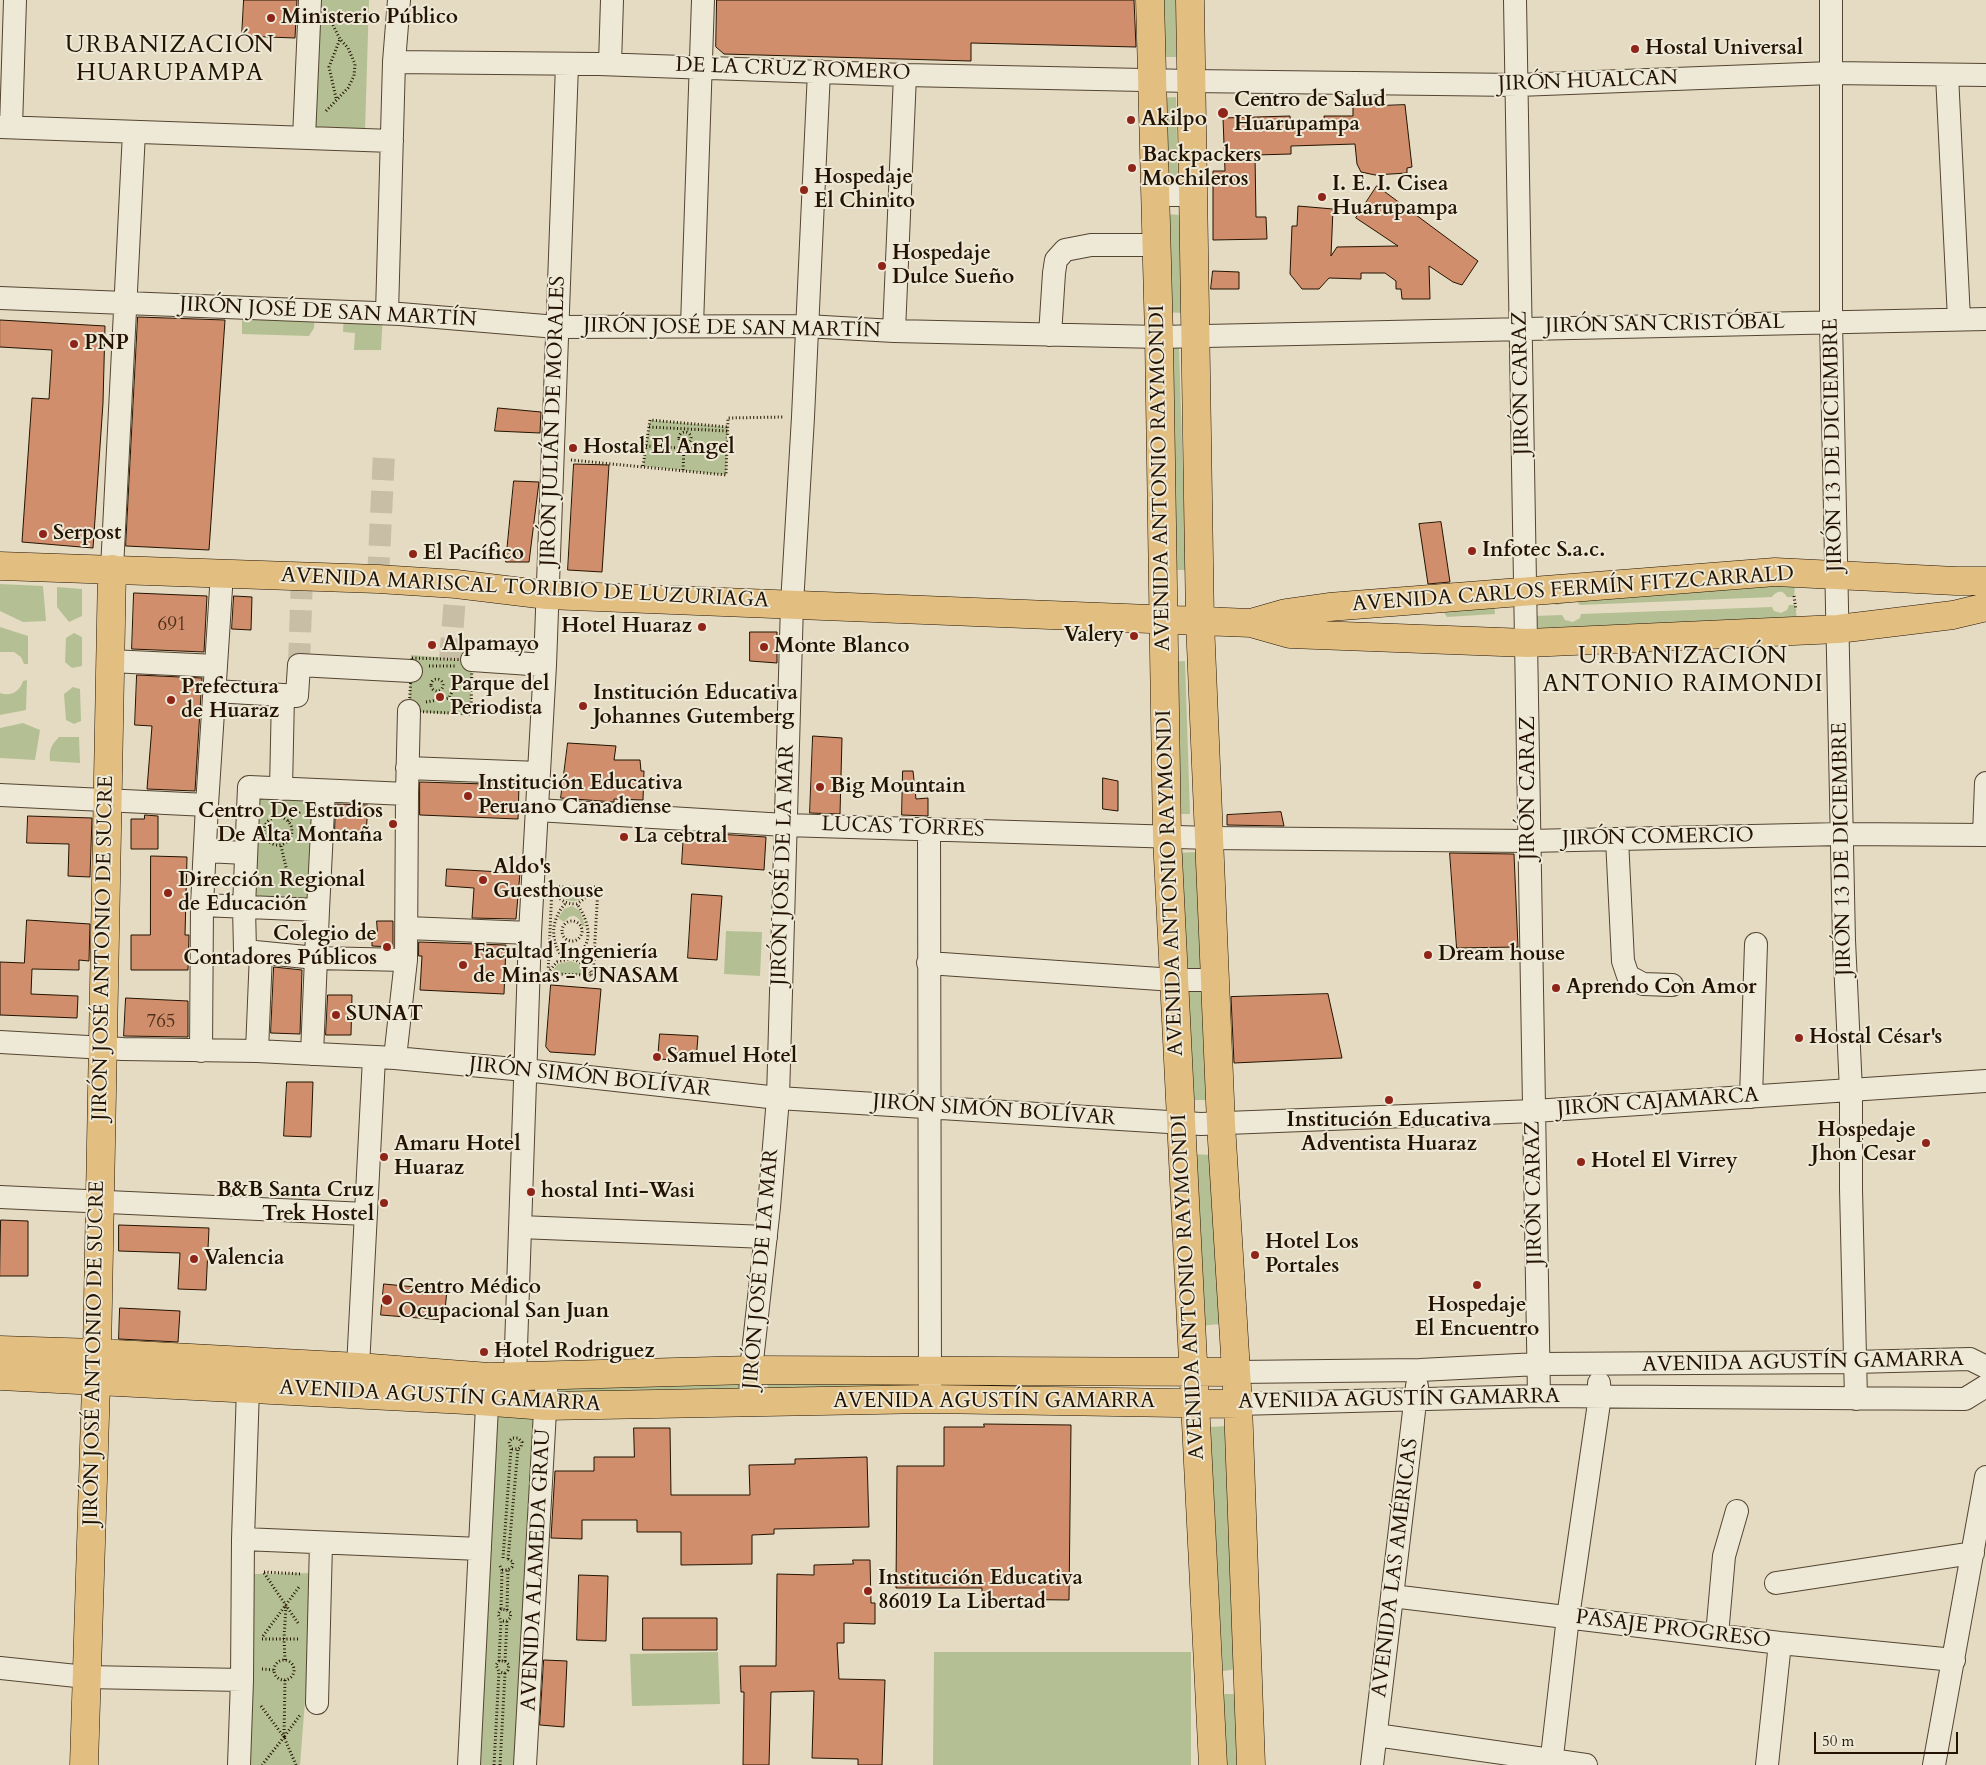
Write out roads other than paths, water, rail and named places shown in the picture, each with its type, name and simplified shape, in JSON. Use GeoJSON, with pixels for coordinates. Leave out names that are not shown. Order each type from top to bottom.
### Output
{"type":"FeatureCollection","features":[{"type":"Feature","properties":{"kind":"main road","name":"AVENIDA ANTONIO RAYMONDI"},"geometry":{"type":"LineString","coordinates":[[1150,0],[1159,337],[1167,837],[1192,1372],[1213,1765]]}},
{"type":"Feature","properties":{"kind":"main road","name":"AVENIDA ANTONIO RAYMONDI"},"geometry":{"type":"LineString","coordinates":[[1190,0],[1200,622],[1217,980],[1221,1124],[1238,1404],[1251,1765]]}},
{"type":"Feature","properties":{"kind":"main road","name":"AVENIDA MARISCAL TORIBIO DE LUZURIAGA"},"geometry":{"type":"LineString","coordinates":[[0,566],[456,584],[548,595],[1200,622]]}},
{"type":"Feature","properties":{"kind":"main road","name":"JIRÓN JOSÉ ANTONIO DE SUCRE"},"geometry":{"type":"LineString","coordinates":[[84,1765],[96,1380],[112,569]]}},
{"type":"Feature","properties":{"kind":"main road","name":"AVENIDA CARLOS FERMÍN FITZCARRALD"},"geometry":{"type":"LineString","coordinates":[[1252,623],[1286,613],[1330,607],[1776,572],[1986,581]]}},
{"type":"Feature","properties":{"kind":"main road","name":"AVENIDA CARLOS FERMÍN FITZCARRALD"},"geometry":{"type":"LineString","coordinates":[[1200,622],[1252,623],[1290,634],[1528,643],[1838,629],[1954,615],[1986,607]]}},
{"type":"Feature","properties":{"kind":"main road","name":"AVENIDA AGUSTÍN GAMARRA"},"geometry":{"type":"LineString","coordinates":[[0,1350],[96,1353],[358,1367],[497,1385],[546,1406],[930,1399],[1238,1404]]}},
{"type":"Feature","properties":{"kind":"main road","name":"AVENIDA AGUSTÍN GAMARRA"},"geometry":{"type":"LineString","coordinates":[[0,1376],[248,1388],[497,1385],[547,1376],[751,1370],[1236,1372]]}},
{"type":"Feature","properties":{"kind":"main road"},"geometry":{"type":"LineString","coordinates":[[1209,1682],[1248,1679]]}},
{"type":"Feature","properties":{"kind":"street"},"geometry":{"type":"LineString","coordinates":[[15,0],[5,127],[392,141]]}},
{"type":"Feature","properties":{"kind":"street"},"geometry":{"type":"LineString","coordinates":[[304,138],[310,0]]}},
{"type":"Feature","properties":{"kind":"street"},"geometry":{"type":"LineString","coordinates":[[387,313],[394,62],[399,0]]}},
{"type":"Feature","properties":{"kind":"street"},"geometry":{"type":"LineString","coordinates":[[610,64],[612,0]]}},
{"type":"Feature","properties":{"kind":"street"},"geometry":{"type":"LineString","coordinates":[[692,326],[703,0]]}},
{"type":"Feature","properties":{"kind":"street","name":"JIRÓN CARAZ"},"geometry":{"type":"LineString","coordinates":[[1515,0],[1528,643],[1528,840],[1539,1396]]}},
{"type":"Feature","properties":{"kind":"street","name":"JIRÓN 13 DE DICIEMBRE"},"geometry":{"type":"LineString","coordinates":[[1831,0],[1831,321],[1841,834],[1851,1090],[1850,1189],[1856,1399]]}},
{"type":"Feature","properties":{"kind":"street","name":"DE LA CRUZ ROMERO"},"geometry":{"type":"LineString","coordinates":[[394,62],[610,64],[905,75],[1191,81]]}},
{"type":"Feature","properties":{"kind":"street","name":"JIRÓN JULIÁN DE MORALES"},"geometry":{"type":"LineString","coordinates":[[497,1385],[520,1227],[530,933],[548,595],[567,65]]}},
{"type":"Feature","properties":{"kind":"street","name":"JIRÓN JOSÉ DE LA MAR"},"geometry":{"type":"LineString","coordinates":[[750,1403],[751,1370],[766,1237],[778,1098],[792,604],[803,417],[819,71]]}},
{"type":"Feature","properties":{"kind":"street","name":"JIRÓN HUALCAN"},"geometry":{"type":"LineString","coordinates":[[1191,81],[1518,85],[1831,73],[1986,75]]}},
{"type":"Feature","properties":{"kind":"street"},"geometry":{"type":"LineString","coordinates":[[894,331],[905,75]]}},
{"type":"Feature","properties":{"kind":"street"},"geometry":{"type":"LineString","coordinates":[[1947,75],[1959,319]]}},
{"type":"Feature","properties":{"kind":"street","name":"JIRÓN JOSÉ ANTONIO DE SUCRE"},"geometry":{"type":"LineString","coordinates":[[112,569],[134,132]]}},
{"type":"Feature","properties":{"kind":"street"},"geometry":{"type":"LineString","coordinates":[[1155,195],[1192,195]]}},
{"type":"Feature","properties":{"kind":"street"},"geometry":{"type":"LineString","coordinates":[[1050,334],[1056,260],[1064,250],[1091,245],[1156,245]]}},
{"type":"Feature","properties":{"kind":"street","name":"JIRÓN JOSÉ DE SAN MARTÍN"},"geometry":{"type":"LineString","coordinates":[[0,298],[387,313],[558,328],[806,326],[894,331],[1195,337]]}},
{"type":"Feature","properties":{"kind":"street","name":"JIRÓN SAN CRISTÓBAL"},"geometry":{"type":"LineString","coordinates":[[1195,337],[1831,321],[1986,319]]}},
{"type":"Feature","properties":{"kind":"street"},"geometry":{"type":"LineString","coordinates":[[201,1051],[202,905],[222,574]]}},
{"type":"Feature","properties":{"kind":"street"},"geometry":{"type":"LineString","coordinates":[[110,661],[216,666]]}},
{"type":"Feature","properties":{"kind":"street"},"geometry":{"type":"LineString","coordinates":[[468,665],[544,664]]}},
{"type":"Feature","properties":{"kind":"street"},"geometry":{"type":"LineString","coordinates":[[214,691],[297,696],[299,665],[411,671]]}},
{"type":"Feature","properties":{"kind":"street"},"geometry":{"type":"LineString","coordinates":[[281,790],[284,694]]}},
{"type":"Feature","properties":{"kind":"street"},"geometry":{"type":"LineString","coordinates":[[358,1367],[366,1214],[384,1058],[406,960],[407,794],[414,708]]}},
{"type":"Feature","properties":{"kind":"street"},"geometry":{"type":"LineString","coordinates":[[408,768],[539,773]]}},
{"type":"Feature","properties":{"kind":"street"},"geometry":{"type":"LineString","coordinates":[[1985,835],[1986,783]]}},
{"type":"Feature","properties":{"kind":"street"},"geometry":{"type":"LineString","coordinates":[[406,960],[316,958],[245,951],[244,906],[249,788],[407,794]]}},
{"type":"Feature","properties":{"kind":"street"},"geometry":{"type":"LineString","coordinates":[[312,1054],[324,791]]}},
{"type":"Feature","properties":{"kind":"street"},"geometry":{"type":"LineString","coordinates":[[0,795],[207,805]]}},
{"type":"Feature","properties":{"kind":"street","name":"LUCAS TORRES"},"geometry":{"type":"LineString","coordinates":[[537,810],[785,825],[1210,838]]}},
{"type":"Feature","properties":{"kind":"street"},"geometry":{"type":"LineString","coordinates":[[930,829],[928,963],[931,1106],[930,1399]]}},
{"type":"Feature","properties":{"kind":"street","name":"JIRÓN COMERCIO"},"geometry":{"type":"LineString","coordinates":[[1210,838],[1528,840],[1841,834],[1985,835]]}},
{"type":"Feature","properties":{"kind":"street"},"geometry":{"type":"LineString","coordinates":[[1617,839],[1623,961],[1628,976],[1643,984],[1672,985]]}},
{"type":"Feature","properties":{"kind":"street"},"geometry":{"type":"LineString","coordinates":[[205,851],[246,853]]}},
{"type":"Feature","properties":{"kind":"street"},"geometry":{"type":"LineString","coordinates":[[202,905],[244,906],[318,902]]}},
{"type":"Feature","properties":{"kind":"street"},"geometry":{"type":"LineString","coordinates":[[407,921],[530,933]]}},
{"type":"Feature","properties":{"kind":"street"},"geometry":{"type":"LineString","coordinates":[[1750,1097],[1756,944]]}},
{"type":"Feature","properties":{"kind":"street"},"geometry":{"type":"LineString","coordinates":[[257,1051],[261,953]]}},
{"type":"Feature","properties":{"kind":"street"},"geometry":{"type":"LineString","coordinates":[[928,963],[1174,980],[1217,980]]}},
{"type":"Feature","properties":{"kind":"street","name":"JIRÓN SIMÓN BOLÍVAR"},"geometry":{"type":"LineString","coordinates":[[0,1042],[201,1051],[257,1051],[384,1058],[525,1070],[778,1098],[931,1106],[1180,1123]]}},
{"type":"Feature","properties":{"kind":"street","name":"JIRÓN CAJAMARCA"},"geometry":{"type":"LineString","coordinates":[[1180,1123],[1221,1124],[1534,1112],[1986,1081]]}},
{"type":"Feature","properties":{"kind":"street"},"geometry":{"type":"LineString","coordinates":[[0,1197],[99,1200],[366,1214]]}},
{"type":"Feature","properties":{"kind":"street"},"geometry":{"type":"LineString","coordinates":[[520,1227],[766,1237]]}},
{"type":"Feature","properties":{"kind":"street","name":"AVENIDA AGUSTÍN GAMARRA"},"geometry":{"type":"LineString","coordinates":[[1236,1372],[1420,1370],[1538,1364],[1597,1365],[1970,1359],[1986,1366]]}},
{"type":"Feature","properties":{"kind":"street"},"geometry":{"type":"LineString","coordinates":[[1551,1762],[1568,1617],[1600,1396],[1597,1365]]}},
{"type":"Feature","properties":{"kind":"street","name":"AVENIDA LAS AMÉRICAS"},"geometry":{"type":"LineString","coordinates":[[1372,1765],[1420,1370]]}},
{"type":"Feature","properties":{"kind":"street","name":"AVENIDA ALAMEDA GRAU"},"geometry":{"type":"LineString","coordinates":[[525,1765],[547,1376]]}},
{"type":"Feature","properties":{"kind":"street"},"geometry":{"type":"LineString","coordinates":[[469,1765],[480,1549],[497,1385]]}},
{"type":"Feature","properties":{"kind":"street","name":"AVENIDA AGUSTÍN GAMARRA"},"geometry":{"type":"LineString","coordinates":[[1238,1404],[1539,1396],[1965,1399],[1986,1386]]}},
{"type":"Feature","properties":{"kind":"street"},"geometry":{"type":"LineString","coordinates":[[239,1765],[252,1675],[243,1539],[248,1388]]}},
{"type":"Feature","properties":{"kind":"street"},"geometry":{"type":"LineString","coordinates":[[1934,1765],[1986,1477]]}},
{"type":"Feature","properties":{"kind":"street"},"geometry":{"type":"LineString","coordinates":[[1717,1635],[1724,1556],[1737,1511]]}},
{"type":"Feature","properties":{"kind":"street"},"geometry":{"type":"LineString","coordinates":[[243,1539],[480,1549]]}},
{"type":"Feature","properties":{"kind":"street"},"geometry":{"type":"LineString","coordinates":[[310,1707],[321,1542]]}},
{"type":"Feature","properties":{"kind":"street"},"geometry":{"type":"LineString","coordinates":[[1776,1583],[1973,1553]]}},
{"type":"Feature","properties":{"kind":"street","name":"PASAJE PROGRESO"},"geometry":{"type":"LineString","coordinates":[[1392,1596],[1780,1643],[1954,1660]]}},
{"type":"Feature","properties":{"kind":"street"},"geometry":{"type":"LineString","coordinates":[[1767,1765],[1780,1643]]}},
{"type":"Feature","properties":{"kind":"street"},"geometry":{"type":"LineString","coordinates":[[0,1668],[86,1676],[252,1675]]}},
{"type":"Feature","properties":{"kind":"street"},"geometry":{"type":"LineString","coordinates":[[1376,1734],[1551,1762],[1586,1765]]}},
{"type":"Feature","properties":{"kind":"tunnel"},"geometry":{"type":"LineString","coordinates":[[378,579],[384,453]]}},
{"type":"Feature","properties":{"kind":"tunnel"},"geometry":{"type":"LineString","coordinates":[[299,665],[302,577]]}},
{"type":"Feature","properties":{"kind":"tunnel"},"geometry":{"type":"LineString","coordinates":[[450,660],[456,584]]}},
{"type":"Feature","properties":{"kind":"place","name":"Ministerio Público"},"geometry":{"type":"Point","coordinates":[271,18]}},
{"type":"Feature","properties":{"kind":"place","name":"Hostal Universal"},"geometry":{"type":"Point","coordinates":[1635,49]}},
{"type":"Feature","properties":{"kind":"place","name":"Centro de Salud Huarupampa"},"geometry":{"type":"Point","coordinates":[1223,113]}},
{"type":"Feature","properties":{"kind":"place","name":"Akilpo"},"geometry":{"type":"Point","coordinates":[1131,120]}},
{"type":"Feature","properties":{"kind":"place","name":"Backpackers Mochileros"},"geometry":{"type":"Point","coordinates":[1132,168]}},
{"type":"Feature","properties":{"kind":"place","name":"Hospedaje El Chinito"},"geometry":{"type":"Point","coordinates":[804,190]}},
{"type":"Feature","properties":{"kind":"place","name":"I. E. I. Cisea Huarupampa"},"geometry":{"type":"Point","coordinates":[1322,197]}},
{"type":"Feature","properties":{"kind":"place","name":"Hospedaje Dulce Sueño"},"geometry":{"type":"Point","coordinates":[882,266]}},
{"type":"Feature","properties":{"kind":"place","name":"PNP"},"geometry":{"type":"Point","coordinates":[74,344]}},
{"type":"Feature","properties":{"kind":"place","name":"Hostal El Angel"},"geometry":{"type":"Point","coordinates":[573,448]}},
{"type":"Feature","properties":{"kind":"place","name":"Serpost"},"geometry":{"type":"Point","coordinates":[43,534]}},
{"type":"Feature","properties":{"kind":"place","name":"Infotec S.a.c."},"geometry":{"type":"Point","coordinates":[1472,551]}},
{"type":"Feature","properties":{"kind":"place","name":"El Pacífico"},"geometry":{"type":"Point","coordinates":[413,554]}},
{"type":"Feature","properties":{"kind":"place","name":"Hotel Huaraz"},"geometry":{"type":"Point","coordinates":[702,627]}},
{"type":"Feature","properties":{"kind":"place","name":"Valery"},"geometry":{"type":"Point","coordinates":[1134,636]}},
{"type":"Feature","properties":{"kind":"place","name":"Alpamayo"},"geometry":{"type":"Point","coordinates":[432,645]}},
{"type":"Feature","properties":{"kind":"place","name":"Monte Blanco"},"geometry":{"type":"Point","coordinates":[764,647]}},
{"type":"Feature","properties":{"kind":"place","name":"Parque del Periodista"},"geometry":{"type":"Point","coordinates":[440,697]}},
{"type":"Feature","properties":{"kind":"place","name":"Prefectura de Huaraz"},"geometry":{"type":"Point","coordinates":[171,700]}},
{"type":"Feature","properties":{"kind":"place","name":"Institución Educativa Johannes Gutemberg"},"geometry":{"type":"Point","coordinates":[583,706]}},
{"type":"Feature","properties":{"kind":"place","name":"Big Mountain"},"geometry":{"type":"Point","coordinates":[820,787]}},
{"type":"Feature","properties":{"kind":"place","name":"Institución Educativa Peruano Canadiense"},"geometry":{"type":"Point","coordinates":[468,796]}},
{"type":"Feature","properties":{"kind":"place","name":"Centro De Estudios De Alta Montaña"},"geometry":{"type":"Point","coordinates":[393,824]}},
{"type":"Feature","properties":{"kind":"place","name":"La cebtral"},"geometry":{"type":"Point","coordinates":[624,837]}},
{"type":"Feature","properties":{"kind":"place","name":"Aldo's Guesthouse"},"geometry":{"type":"Point","coordinates":[483,880]}},
{"type":"Feature","properties":{"kind":"place","name":"Dirección Regional de Educación"},"geometry":{"type":"Point","coordinates":[168,893]}},
{"type":"Feature","properties":{"kind":"place","name":"Colegio de Contadores Públicos"},"geometry":{"type":"Point","coordinates":[387,947]}},
{"type":"Feature","properties":{"kind":"place","name":"Dream house"},"geometry":{"type":"Point","coordinates":[1428,955]}},
{"type":"Feature","properties":{"kind":"place","name":"Facultad Ingeniería de Minas - UNASAM"},"geometry":{"type":"Point","coordinates":[463,965]}},
{"type":"Feature","properties":{"kind":"place","name":"Aprendo Con Amor"},"geometry":{"type":"Point","coordinates":[1556,988]}},
{"type":"Feature","properties":{"kind":"place","name":"SUNAT"},"geometry":{"type":"Point","coordinates":[336,1015]}},
{"type":"Feature","properties":{"kind":"place","name":"Hostal César's"},"geometry":{"type":"Point","coordinates":[1799,1038]}},
{"type":"Feature","properties":{"kind":"place","name":"Samuel Hotel"},"geometry":{"type":"Point","coordinates":[657,1057]}},
{"type":"Feature","properties":{"kind":"place","name":"Institución Educativa Adventista Huaraz"},"geometry":{"type":"Point","coordinates":[1389,1100]}},
{"type":"Feature","properties":{"kind":"place","name":"Hospedaje Jhon Cesar"},"geometry":{"type":"Point","coordinates":[1926,1143]}},
{"type":"Feature","properties":{"kind":"place","name":"Amaru Hotel Huaraz"},"geometry":{"type":"Point","coordinates":[384,1157]}},
{"type":"Feature","properties":{"kind":"place","name":"Hotel El Virrey"},"geometry":{"type":"Point","coordinates":[1581,1162]}},
{"type":"Feature","properties":{"kind":"place","name":"hostal Inti-Wasi"},"geometry":{"type":"Point","coordinates":[531,1192]}},
{"type":"Feature","properties":{"kind":"place","name":"B&B Santa Cruz Trek Hostel"},"geometry":{"type":"Point","coordinates":[384,1203]}},
{"type":"Feature","properties":{"kind":"place","name":"Hotel Los Portales"},"geometry":{"type":"Point","coordinates":[1255,1255]}},
{"type":"Feature","properties":{"kind":"place","name":"Valencia"},"geometry":{"type":"Point","coordinates":[194,1259]}},
{"type":"Feature","properties":{"kind":"place","name":"Hospedaje El Encuentro"},"geometry":{"type":"Point","coordinates":[1477,1285]}},
{"type":"Feature","properties":{"kind":"place","name":"Centro Médico Ocupacional San Juan"},"geometry":{"type":"Point","coordinates":[387,1300]}},
{"type":"Feature","properties":{"kind":"place","name":"Hotel Rodriguez"},"geometry":{"type":"Point","coordinates":[484,1352]}},
{"type":"Feature","properties":{"kind":"place","name":"Institución Educativa 86019 La Libertad"},"geometry":{"type":"Point","coordinates":[868,1591]}},
{"type":"Feature","properties":{"kind":"district","name":"URBANIZACIÓN HUARUPAMPA"},"geometry":{"type":"Point","coordinates":[170,60]}},
{"type":"Feature","properties":{"kind":"district","name":"URBANIZACIÓN ANTONIO RAIMONDI"},"geometry":{"type":"Point","coordinates":[1683,671]}}]}
